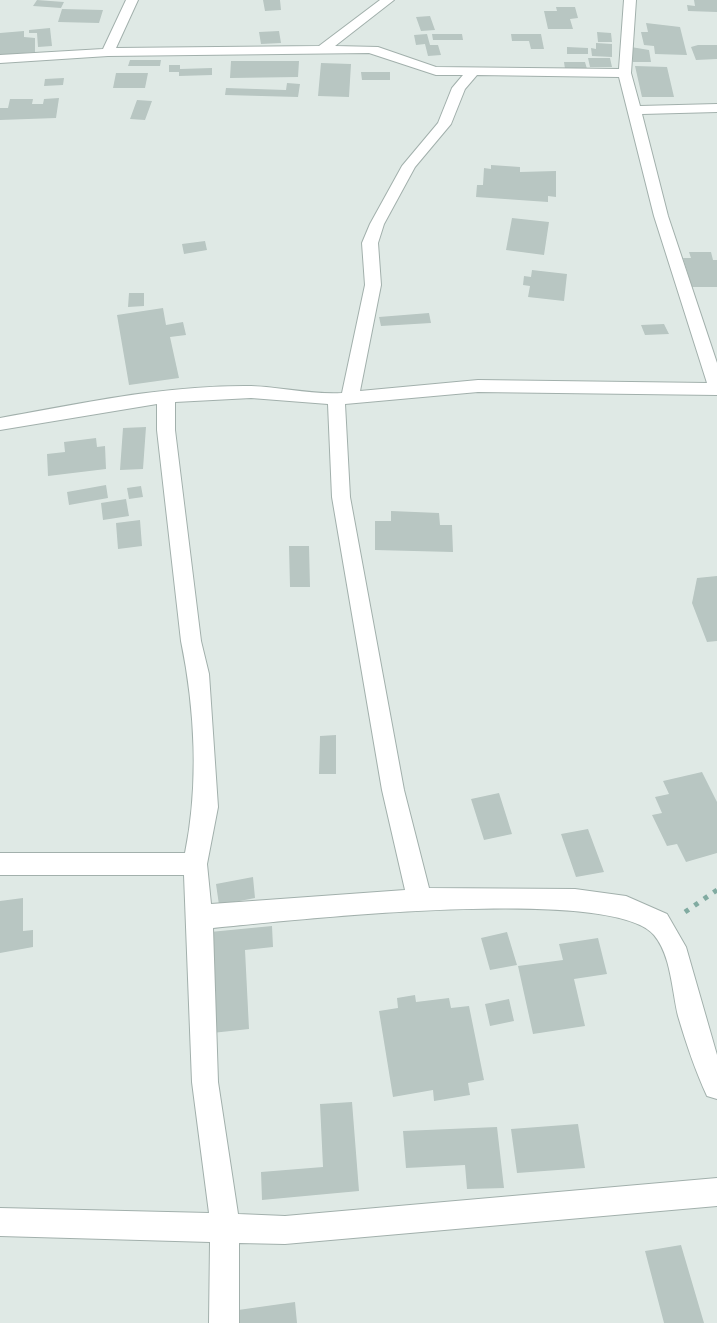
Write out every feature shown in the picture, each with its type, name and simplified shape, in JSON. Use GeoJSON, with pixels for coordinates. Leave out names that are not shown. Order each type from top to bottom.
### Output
{"type":"FeatureCollection","features":[{"type":"Feature","properties":{"kind":"street"},"geometry":{"type":"LineString","coordinates":[[108,52],[132,0]]}},
{"type":"Feature","properties":{"kind":"street"},"geometry":{"type":"LineString","coordinates":[[323,49],[388,0]]}},
{"type":"Feature","properties":{"kind":"street"},"geometry":{"type":"LineString","coordinates":[[0,424],[166,397],[251,392],[343,398],[478,386],[717,389],[661,216],[625,73],[630,0]]}},
{"type":"Feature","properties":{"kind":"street"},"geometry":{"type":"LineString","coordinates":[[0,59],[108,52],[379,50],[419,67],[473,72],[625,73]]}},
{"type":"Feature","properties":{"kind":"street"},"geometry":{"type":"LineString","coordinates":[[419,899],[394,790],[341,497],[343,398],[373,285],[370,243],[377,224],[409,166],[444,124],[459,89],[473,72]]}},
{"type":"Feature","properties":{"kind":"street"},"geometry":{"type":"LineString","coordinates":[[634,110],[717,108]]}},
{"type":"Feature","properties":{"kind":"street"},"geometry":{"type":"LineString","coordinates":[[166,397],[166,430],[191,641],[198,674],[202,729],[206,807],[195,864],[200,918],[205,1082],[225,1227],[224,1323]]}},
{"type":"Feature","properties":{"kind":"street"},"geometry":{"type":"LineString","coordinates":[[0,864],[195,864]]}},
{"type":"Feature","properties":{"kind":"street"},"geometry":{"type":"LineString","coordinates":[[200,918],[419,899],[575,900],[635,910],[660,923],[665,932],[678,963],[705,1061],[717,1086]]}},
{"type":"Feature","properties":{"kind":"street"},"geometry":{"type":"LineString","coordinates":[[0,1222],[285,1230],[717,1192]]}},
{"type":"Feature","properties":{"kind":"path"},"geometry":{"type":"LineString","coordinates":[[665,932],[693,904],[717,890]]}},
{"type":"Feature","properties":{"kind":"building"},"geometry":{"type":"Polygon","coordinates":[[[37,0],[64,2],[61,8],[33,6],[37,0]]]}},
{"type":"Feature","properties":{"kind":"building"},"geometry":{"type":"Polygon","coordinates":[[[263,0],[280,0],[281,10],[265,11],[263,0]]]}},
{"type":"Feature","properties":{"kind":"building"},"geometry":{"type":"Polygon","coordinates":[[[694,0],[717,0],[717,12],[688,11],[687,5],[695,6],[694,0]]]}},
{"type":"Feature","properties":{"kind":"building"},"geometry":{"type":"Polygon","coordinates":[[[556,7],[575,7],[578,18],[570,19],[573,29],[548,29],[544,11],[557,11],[556,7]]]}},
{"type":"Feature","properties":{"kind":"building"},"geometry":{"type":"Polygon","coordinates":[[[62,9],[103,10],[99,23],[58,22],[62,9]]]}},
{"type":"Feature","properties":{"kind":"building"},"geometry":{"type":"Polygon","coordinates":[[[430,16],[435,30],[421,31],[416,17],[430,16]]]}},
{"type":"Feature","properties":{"kind":"building"},"geometry":{"type":"Polygon","coordinates":[[[646,23],[680,27],[687,55],[655,54],[654,46],[644,45],[641,32],[648,32],[646,23]]]}},
{"type":"Feature","properties":{"kind":"building"},"geometry":{"type":"Polygon","coordinates":[[[50,28],[52,46],[38,47],[37,33],[29,33],[29,30],[50,28]]]}},
{"type":"Feature","properties":{"kind":"building"},"geometry":{"type":"Polygon","coordinates":[[[24,31],[24,37],[35,38],[35,52],[0,55],[0,33],[24,31]]]}},
{"type":"Feature","properties":{"kind":"building"},"geometry":{"type":"Polygon","coordinates":[[[279,31],[281,43],[261,44],[259,32],[279,31]]]}},
{"type":"Feature","properties":{"kind":"building"},"geometry":{"type":"Polygon","coordinates":[[[597,32],[611,33],[612,42],[598,42],[597,32]]]}},
{"type":"Feature","properties":{"kind":"building"},"geometry":{"type":"Polygon","coordinates":[[[427,34],[430,45],[438,45],[441,55],[428,56],[425,44],[416,45],[414,35],[427,34]]]}},
{"type":"Feature","properties":{"kind":"building"},"geometry":{"type":"Polygon","coordinates":[[[432,34],[462,34],[463,40],[433,40],[432,34]]]}},
{"type":"Feature","properties":{"kind":"building"},"geometry":{"type":"Polygon","coordinates":[[[511,34],[541,34],[544,49],[531,49],[529,41],[512,41],[511,34]]]}},
{"type":"Feature","properties":{"kind":"building"},"geometry":{"type":"Polygon","coordinates":[[[596,43],[612,44],[612,57],[592,56],[591,48],[596,49],[596,43]]]}},
{"type":"Feature","properties":{"kind":"building"},"geometry":{"type":"Polygon","coordinates":[[[717,45],[717,59],[696,60],[691,47],[717,45]]]}},
{"type":"Feature","properties":{"kind":"building"},"geometry":{"type":"Polygon","coordinates":[[[567,47],[588,48],[588,54],[567,54],[567,47]]]}},
{"type":"Feature","properties":{"kind":"building"},"geometry":{"type":"Polygon","coordinates":[[[631,47],[649,50],[651,62],[633,62],[631,47]]]}},
{"type":"Feature","properties":{"kind":"building"},"geometry":{"type":"Polygon","coordinates":[[[588,58],[610,58],[612,67],[590,67],[588,58]]]}},
{"type":"Feature","properties":{"kind":"building"},"geometry":{"type":"Polygon","coordinates":[[[130,60],[161,60],[160,66],[128,66],[130,60]]]}},
{"type":"Feature","properties":{"kind":"building"},"geometry":{"type":"Polygon","coordinates":[[[231,61],[299,61],[298,77],[230,78],[231,61]]]}},
{"type":"Feature","properties":{"kind":"building"},"geometry":{"type":"Polygon","coordinates":[[[564,62],[585,62],[587,69],[565,69],[564,62]]]}},
{"type":"Feature","properties":{"kind":"building"},"geometry":{"type":"Polygon","coordinates":[[[321,63],[351,64],[349,97],[318,96],[321,63]]]}},
{"type":"Feature","properties":{"kind":"building"},"geometry":{"type":"Polygon","coordinates":[[[169,65],[180,65],[180,69],[212,68],[212,75],[179,76],[179,72],[169,72],[169,65]]]}},
{"type":"Feature","properties":{"kind":"building"},"geometry":{"type":"Polygon","coordinates":[[[635,66],[667,67],[674,97],[642,97],[635,66]]]}},
{"type":"Feature","properties":{"kind":"building"},"geometry":{"type":"Polygon","coordinates":[[[361,72],[390,72],[390,80],[362,80],[361,72]]]}},
{"type":"Feature","properties":{"kind":"building"},"geometry":{"type":"Polygon","coordinates":[[[116,73],[148,73],[145,88],[113,88],[116,73]]]}},
{"type":"Feature","properties":{"kind":"building"},"geometry":{"type":"Polygon","coordinates":[[[64,78],[63,85],[44,86],[45,79],[64,78]]]}},
{"type":"Feature","properties":{"kind":"building"},"geometry":{"type":"Polygon","coordinates":[[[287,83],[300,84],[298,97],[225,95],[226,88],[286,90],[287,83]]]}},
{"type":"Feature","properties":{"kind":"building"},"geometry":{"type":"Polygon","coordinates":[[[59,98],[56,118],[0,120],[0,108],[8,108],[10,99],[33,99],[32,104],[43,104],[44,99],[59,98]]]}},
{"type":"Feature","properties":{"kind":"building"},"geometry":{"type":"Polygon","coordinates":[[[137,100],[152,101],[145,120],[130,119],[137,100]]]}},
{"type":"Feature","properties":{"kind":"building"},"geometry":{"type":"Polygon","coordinates":[[[491,165],[520,167],[520,172],[556,171],[556,197],[548,196],[548,202],[476,197],[477,185],[483,185],[484,168],[491,169],[491,165]]]}},
{"type":"Feature","properties":{"kind":"building"},"geometry":{"type":"Polygon","coordinates":[[[512,218],[549,222],[544,255],[506,250],[512,218]]]}},
{"type":"Feature","properties":{"kind":"building"},"geometry":{"type":"Polygon","coordinates":[[[205,241],[207,250],[184,254],[182,244],[205,241]]]}},
{"type":"Feature","properties":{"kind":"building"},"geometry":{"type":"Polygon","coordinates":[[[689,252],[711,252],[713,260],[717,260],[717,287],[692,287],[683,258],[691,258],[689,252]]]}},
{"type":"Feature","properties":{"kind":"building"},"geometry":{"type":"Polygon","coordinates":[[[532,270],[567,274],[564,301],[528,297],[530,286],[523,285],[524,276],[531,277],[532,270]]]}},
{"type":"Feature","properties":{"kind":"building"},"geometry":{"type":"Polygon","coordinates":[[[129,293],[144,293],[144,306],[128,307],[129,293]]]}},
{"type":"Feature","properties":{"kind":"building"},"geometry":{"type":"Polygon","coordinates":[[[163,308],[166,325],[183,322],[186,335],[170,337],[179,378],[129,385],[117,315],[163,308]]]}},
{"type":"Feature","properties":{"kind":"building"},"geometry":{"type":"Polygon","coordinates":[[[429,313],[431,323],[381,326],[379,317],[429,313]]]}},
{"type":"Feature","properties":{"kind":"building"},"geometry":{"type":"Polygon","coordinates":[[[664,324],[669,334],[645,335],[641,325],[664,324]]]}},
{"type":"Feature","properties":{"kind":"building"},"geometry":{"type":"Polygon","coordinates":[[[146,427],[143,469],[120,470],[123,428],[146,427]]]}},
{"type":"Feature","properties":{"kind":"building"},"geometry":{"type":"Polygon","coordinates":[[[96,438],[97,447],[105,446],[106,469],[48,476],[47,454],[65,452],[64,442],[96,438]]]}},
{"type":"Feature","properties":{"kind":"building"},"geometry":{"type":"Polygon","coordinates":[[[106,485],[108,498],[69,505],[67,492],[106,485]]]}},
{"type":"Feature","properties":{"kind":"building"},"geometry":{"type":"Polygon","coordinates":[[[141,486],[143,497],[129,499],[127,488],[141,486]]]}},
{"type":"Feature","properties":{"kind":"building"},"geometry":{"type":"Polygon","coordinates":[[[126,499],[129,516],[103,520],[101,503],[126,499]]]}},
{"type":"Feature","properties":{"kind":"building"},"geometry":{"type":"Polygon","coordinates":[[[391,511],[439,513],[440,525],[452,525],[453,552],[375,550],[375,521],[391,521],[391,511]]]}},
{"type":"Feature","properties":{"kind":"building"},"geometry":{"type":"Polygon","coordinates":[[[140,520],[142,546],[118,549],[116,523],[140,520]]]}},
{"type":"Feature","properties":{"kind":"building"},"geometry":{"type":"Polygon","coordinates":[[[289,546],[309,546],[310,587],[290,587],[289,546]]]}},
{"type":"Feature","properties":{"kind":"building"},"geometry":{"type":"Polygon","coordinates":[[[717,576],[717,641],[707,642],[692,603],[697,578],[717,576]]]}},
{"type":"Feature","properties":{"kind":"building"},"geometry":{"type":"Polygon","coordinates":[[[336,735],[336,774],[319,774],[320,736],[336,735]]]}},
{"type":"Feature","properties":{"kind":"building"},"geometry":{"type":"Polygon","coordinates":[[[702,772],[717,802],[717,853],[686,862],[677,844],[667,846],[652,815],[662,813],[655,797],[669,794],[663,781],[702,772]]]}},
{"type":"Feature","properties":{"kind":"building"},"geometry":{"type":"Polygon","coordinates":[[[499,793],[512,834],[484,840],[471,799],[499,793]]]}},
{"type":"Feature","properties":{"kind":"building"},"geometry":{"type":"Polygon","coordinates":[[[588,829],[604,872],[576,877],[561,834],[588,829]]]}},
{"type":"Feature","properties":{"kind":"building"},"geometry":{"type":"Polygon","coordinates":[[[253,877],[255,898],[219,905],[216,884],[253,877]]]}},
{"type":"Feature","properties":{"kind":"building"},"geometry":{"type":"Polygon","coordinates":[[[23,898],[23,931],[33,930],[33,947],[0,953],[0,901],[23,898]]]}},
{"type":"Feature","properties":{"kind":"building"},"geometry":{"type":"Polygon","coordinates":[[[272,926],[273,947],[245,950],[249,1029],[212,1033],[210,932],[272,926]]]}},
{"type":"Feature","properties":{"kind":"building"},"geometry":{"type":"Polygon","coordinates":[[[507,932],[517,965],[490,970],[481,938],[507,932]]]}},
{"type":"Feature","properties":{"kind":"building"},"geometry":{"type":"Polygon","coordinates":[[[598,938],[607,974],[574,979],[585,1026],[533,1034],[518,966],[563,960],[559,944],[598,938]]]}},
{"type":"Feature","properties":{"kind":"building"},"geometry":{"type":"Polygon","coordinates":[[[415,995],[416,1002],[449,998],[451,1008],[469,1006],[484,1080],[468,1083],[470,1095],[434,1101],[433,1090],[393,1097],[379,1011],[398,1008],[397,998],[415,995]]]}},
{"type":"Feature","properties":{"kind":"building"},"geometry":{"type":"Polygon","coordinates":[[[509,999],[514,1021],[490,1026],[485,1004],[509,999]]]}},
{"type":"Feature","properties":{"kind":"building"},"geometry":{"type":"Polygon","coordinates":[[[352,1102],[359,1191],[262,1200],[261,1172],[323,1167],[320,1104],[352,1102]]]}},
{"type":"Feature","properties":{"kind":"building"},"geometry":{"type":"Polygon","coordinates":[[[578,1124],[585,1168],[517,1173],[511,1129],[578,1124]]]}},
{"type":"Feature","properties":{"kind":"building"},"geometry":{"type":"Polygon","coordinates":[[[497,1127],[504,1188],[467,1189],[465,1165],[406,1168],[403,1131],[497,1127]]]}},
{"type":"Feature","properties":{"kind":"building"},"geometry":{"type":"Polygon","coordinates":[[[681,1245],[704,1323],[664,1323],[645,1251],[681,1245]]]}},
{"type":"Feature","properties":{"kind":"building"},"geometry":{"type":"Polygon","coordinates":[[[295,1302],[297,1323],[232,1323],[231,1311],[295,1302]]]}}]}
